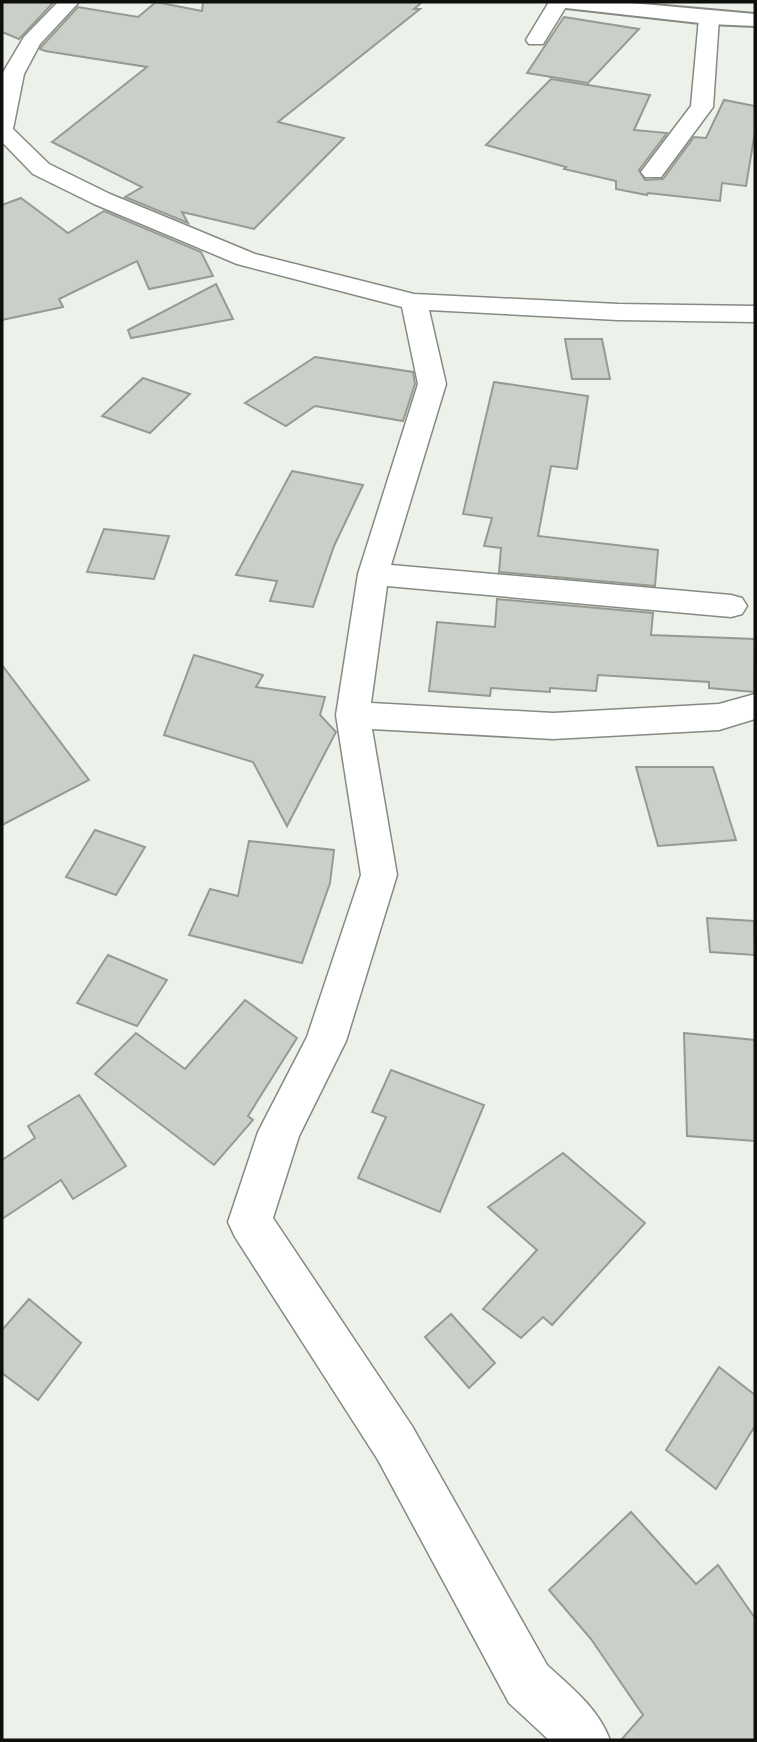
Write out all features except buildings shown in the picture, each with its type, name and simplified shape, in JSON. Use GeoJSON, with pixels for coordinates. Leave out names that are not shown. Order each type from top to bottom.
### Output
{"type":"FeatureCollection","features":[{"type":"Feature","properties":{"kind":"street"},"geometry":{"type":"LineString","coordinates":[[69,2],[31,41],[13,74],[2,130],[41,169],[102,199],[234,254],[414,302],[618,312],[755,314]]}},
{"type":"Feature","properties":{"kind":"street"},"geometry":{"type":"LineString","coordinates":[[536,40],[559,2]]}},
{"type":"Feature","properties":{"kind":"street"},"geometry":{"type":"LineString","coordinates":[[566,2],[709,19],[755,20]]}},
{"type":"Feature","properties":{"kind":"street"},"geometry":{"type":"LineString","coordinates":[[653,172],[702,107],[709,19]]}},
{"type":"Feature","properties":{"kind":"street"},"geometry":{"type":"LineString","coordinates":[[414,302],[432,384],[373,574],[353,715],[379,876],[326,1041],[279,1132],[250,1222],[395,1444],[528,1684],[562,1714],[583,1740]]}},
{"type":"Feature","properties":{"kind":"street"},"geometry":{"type":"LineString","coordinates":[[373,574],[731,606]]}},
{"type":"Feature","properties":{"kind":"street"},"geometry":{"type":"LineString","coordinates":[[353,715],[553,726],[719,717],[755,707]]}}]}
